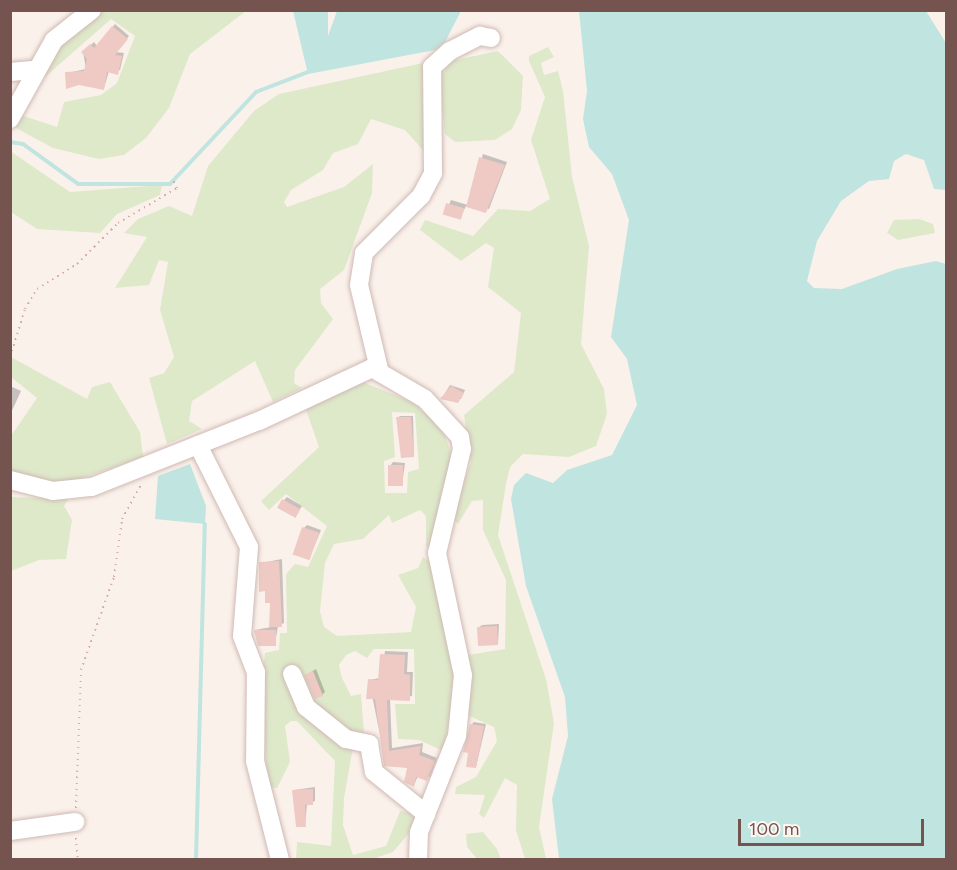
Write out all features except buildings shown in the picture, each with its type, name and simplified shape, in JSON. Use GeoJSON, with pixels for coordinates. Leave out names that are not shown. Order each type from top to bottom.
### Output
{"type":"FeatureCollection","features":[{"type":"Feature","properties":{"kind":"street"},"geometry":{"type":"LineString","coordinates":[[10,119],[35,70],[62,30],[92,10]]}},
{"type":"Feature","properties":{"kind":"street"},"geometry":{"type":"LineString","coordinates":[[379,369],[358,285],[364,253],[421,196],[433,173],[432,67],[465,43],[491,38]]}},
{"type":"Feature","properties":{"kind":"street"},"geometry":{"type":"LineString","coordinates":[[10,72],[35,70]]}},
{"type":"Feature","properties":{"kind":"street"},"geometry":{"type":"LineString","coordinates":[[10,480],[67,491],[198,445],[355,372],[379,369],[425,399],[460,437],[462,449],[437,553],[463,675],[457,736],[426,813],[418,860]]}},
{"type":"Feature","properties":{"kind":"street"},"geometry":{"type":"LineString","coordinates":[[198,445],[246,534],[250,563],[242,629],[256,672],[255,761],[280,860]]}},
{"type":"Feature","properties":{"kind":"street"},"geometry":{"type":"LineString","coordinates":[[292,674],[306,707],[346,739],[369,744],[374,772],[426,813]]}},
{"type":"Feature","properties":{"kind":"street"},"geometry":{"type":"LineString","coordinates":[[10,831],[75,822]]}},
{"type":"Feature","properties":{"kind":"path"},"geometry":{"type":"LineString","coordinates":[[10,357],[25,309],[37,289],[176,185],[172,178]]}},
{"type":"Feature","properties":{"kind":"path"},"geometry":{"type":"LineString","coordinates":[[78,860],[75,822],[81,670],[114,578],[122,519],[140,492],[140,467]]}},
{"type":"Feature","properties":{"kind":"green space"},"geometry":{"type":"Polygon","coordinates":[[[104,11],[246,11],[190,54],[169,108],[146,138],[124,155],[99,159],[53,148],[16,128],[21,115],[57,127],[64,102],[101,95],[117,83],[135,36],[111,19],[45,77],[38,75],[68,38],[104,11]]]}},
{"type":"Feature","properties":{"kind":"green space"},"geometry":{"type":"Polygon","coordinates":[[[548,47],[554,57],[541,63],[544,75],[558,71],[563,91],[572,177],[589,246],[581,344],[604,389],[607,414],[596,446],[569,457],[523,454],[510,467],[506,484],[498,535],[546,679],[554,723],[539,827],[546,859],[525,859],[516,830],[517,785],[505,778],[484,818],[479,814],[485,795],[455,794],[456,787],[476,777],[497,741],[494,727],[465,714],[468,655],[505,649],[506,580],[483,530],[483,500],[472,501],[458,524],[452,517],[471,463],[464,415],[514,372],[521,313],[488,287],[494,248],[486,243],[461,261],[420,230],[425,220],[473,236],[498,209],[530,211],[550,199],[531,140],[545,97],[529,61],[529,56],[548,47]]]}},
{"type":"Feature","properties":{"kind":"green space"},"geometry":{"type":"Polygon","coordinates":[[[498,51],[523,76],[521,110],[512,129],[495,140],[455,142],[445,134],[439,79],[451,61],[498,51]]]}},
{"type":"Feature","properties":{"kind":"green space"},"geometry":{"type":"Polygon","coordinates":[[[423,63],[430,158],[405,130],[371,119],[358,144],[333,153],[323,170],[291,190],[284,202],[287,207],[344,187],[373,164],[372,193],[344,270],[320,289],[321,303],[333,319],[295,370],[294,383],[302,388],[273,402],[255,361],[192,401],[189,421],[202,429],[167,444],[149,378],[164,373],[174,357],[160,310],[168,262],[159,260],[149,285],[115,288],[147,237],[124,233],[138,219],[169,206],[192,216],[208,166],[254,111],[279,94],[423,63]]]}},
{"type":"Feature","properties":{"kind":"green space"},"geometry":{"type":"Polygon","coordinates":[[[10,151],[70,192],[162,185],[160,195],[117,214],[100,233],[37,229],[11,212],[10,151]]]}},
{"type":"Feature","properties":{"kind":"green space"},"geometry":{"type":"Polygon","coordinates":[[[919,219],[933,224],[935,233],[898,240],[887,233],[894,220],[919,219]]]}},
{"type":"Feature","properties":{"kind":"green space"},"geometry":{"type":"Polygon","coordinates":[[[11,357],[87,399],[92,387],[110,382],[140,432],[143,457],[65,484],[11,473],[11,436],[37,398],[11,377],[11,357]]]}},
{"type":"Feature","properties":{"kind":"green space"},"geometry":{"type":"Polygon","coordinates":[[[360,381],[412,402],[443,429],[451,454],[446,489],[432,547],[426,547],[426,516],[420,510],[392,523],[389,515],[363,539],[334,544],[325,563],[320,611],[324,627],[337,636],[411,632],[416,607],[398,575],[418,568],[423,557],[430,562],[454,672],[453,703],[443,751],[419,740],[398,739],[395,704],[415,704],[414,649],[374,649],[367,658],[355,651],[346,655],[339,665],[342,678],[351,696],[361,694],[364,734],[353,747],[344,798],[343,825],[353,855],[386,846],[400,811],[414,813],[415,826],[393,852],[373,859],[296,859],[297,842],[331,846],[335,761],[297,721],[291,721],[285,726],[290,762],[277,788],[267,787],[263,677],[265,653],[279,650],[280,633],[287,633],[286,574],[295,564],[308,567],[327,526],[286,494],[269,510],[261,501],[319,447],[305,407],[360,381]],[[392,412],[395,457],[384,461],[385,493],[407,493],[408,472],[419,469],[415,413],[392,412]]]}},
{"type":"Feature","properties":{"kind":"green space"},"geometry":{"type":"Polygon","coordinates":[[[11,497],[68,499],[64,506],[72,520],[66,559],[39,560],[11,571],[11,497]]]}},
{"type":"Feature","properties":{"kind":"green space"},"geometry":{"type":"Polygon","coordinates":[[[483,832],[497,849],[501,859],[477,859],[467,847],[466,834],[483,832]]]}},
{"type":"Feature","properties":{"kind":"water"},"geometry":{"type":"Polygon","coordinates":[[[293,11],[328,11],[328,36],[337,11],[461,11],[445,42],[435,50],[308,74],[293,11]]]}},
{"type":"Feature","properties":{"kind":"water"},"geometry":{"type":"Polygon","coordinates":[[[579,11],[926,11],[946,43],[946,190],[934,189],[924,160],[906,154],[894,161],[889,179],[869,181],[841,201],[817,241],[807,281],[814,288],[842,289],[897,269],[936,261],[946,264],[946,859],[559,859],[552,799],[568,736],[565,697],[526,586],[511,499],[514,485],[526,473],[553,483],[567,470],[612,455],[637,405],[627,359],[611,337],[629,220],[612,174],[589,147],[583,119],[587,91],[579,11]]]}},
{"type":"Feature","properties":{"kind":"water"},"geometry":{"type":"Polygon","coordinates":[[[190,464],[206,506],[205,524],[155,519],[158,476],[190,464]]]}},
{"type":"Feature","properties":{"kind":"waterway"},"geometry":{"type":"LineString","coordinates":[[10,142],[23,144],[78,184],[170,184],[256,92],[308,72]]}},
{"type":"Feature","properties":{"kind":"waterway"},"geometry":{"type":"LineString","coordinates":[[196,860],[205,524]]}}]}
